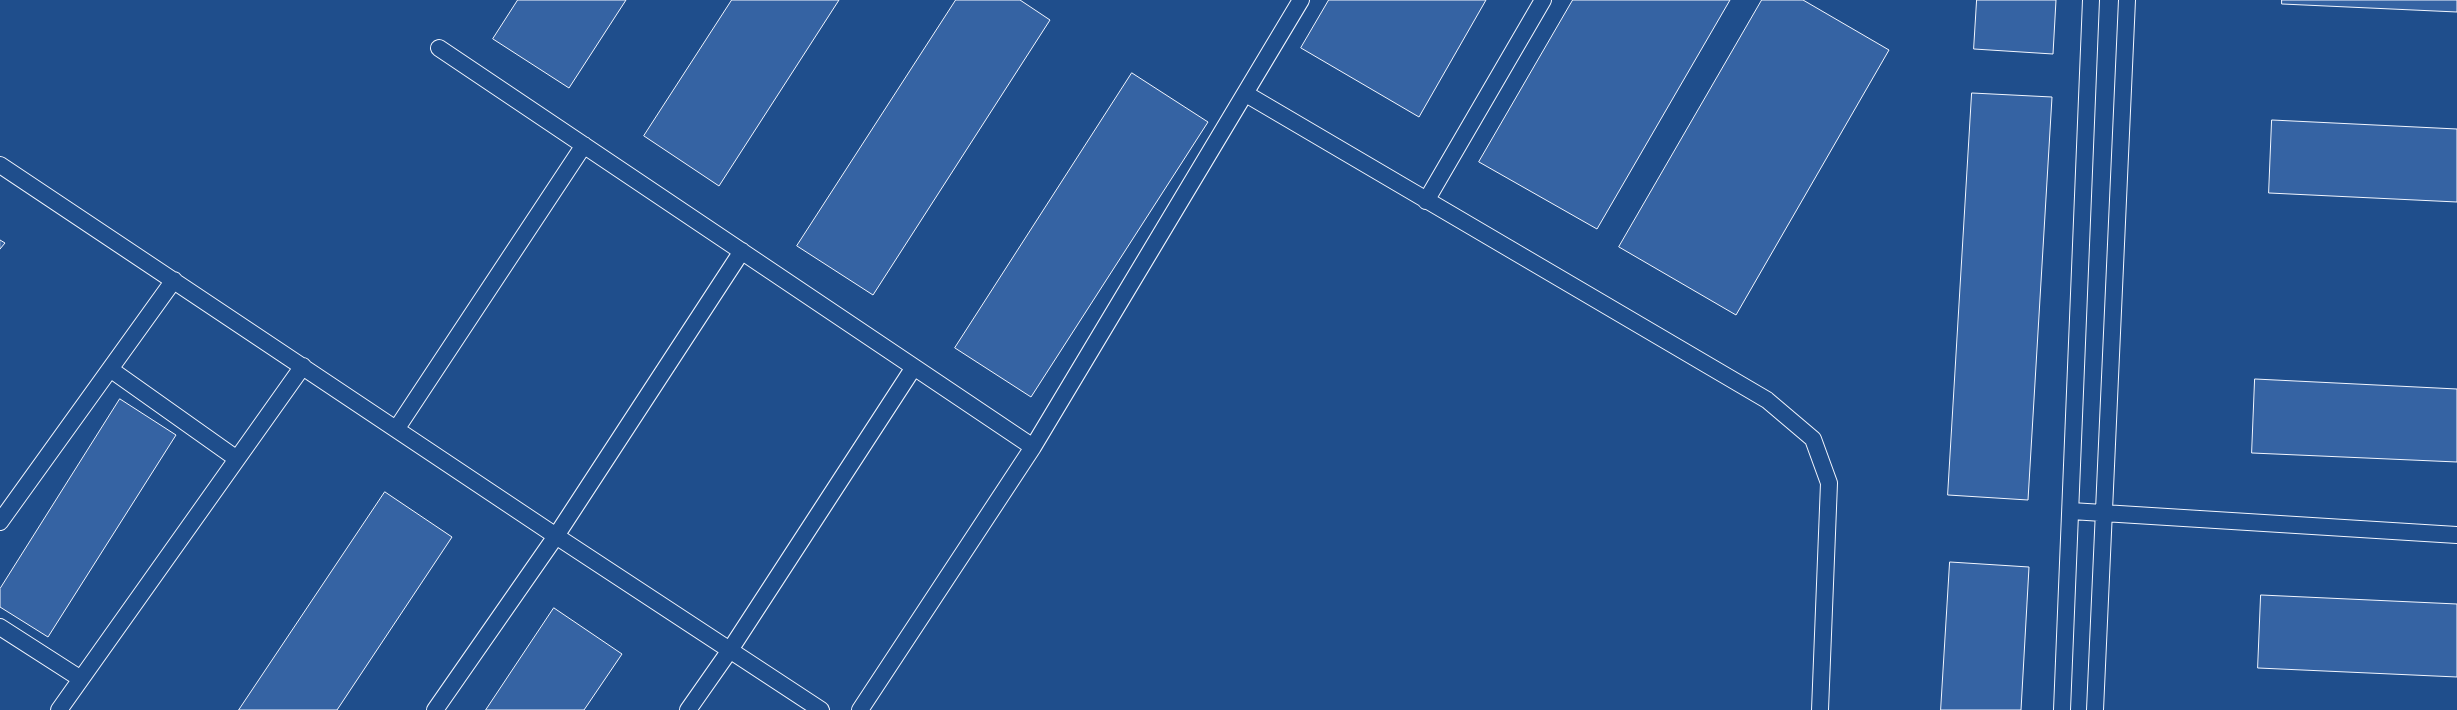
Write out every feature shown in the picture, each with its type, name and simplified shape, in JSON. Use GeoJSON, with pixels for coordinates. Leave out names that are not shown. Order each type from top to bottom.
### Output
{"type":"FeatureCollection","features":[{"type":"Feature","properties":{"kind":"lane"},"geometry":{"type":"LineString","coordinates":[[860,710],[1033,447],[1301,0]]}},
{"type":"Feature","properties":{"kind":"lane"},"geometry":{"type":"LineString","coordinates":[[1426,201],[1543,0]]}},
{"type":"Feature","properties":{"kind":"lane"},"geometry":{"type":"LineString","coordinates":[[2062,710],[2091,0]]}},
{"type":"Feature","properties":{"kind":"lane"},"geometry":{"type":"LineString","coordinates":[[2095,710],[2127,0]]}},
{"type":"Feature","properties":{"kind":"lane"},"geometry":{"type":"LineString","coordinates":[[439,48],[1033,447]]}},
{"type":"Feature","properties":{"kind":"lane"},"geometry":{"type":"LineString","coordinates":[[1246,94],[1767,400],[1813,439],[1829,483],[1820,710]]}},
{"type":"Feature","properties":{"kind":"lane"},"geometry":{"type":"LineString","coordinates":[[397,428],[584,145]]}},
{"type":"Feature","properties":{"kind":"lane"},"geometry":{"type":"LineString","coordinates":[[0,165],[397,428],[556,536],[821,710]]}},
{"type":"Feature","properties":{"kind":"lane"},"geometry":{"type":"LineString","coordinates":[[435,710],[556,536],[742,251]]}},
{"type":"Feature","properties":{"kind":"lane"},"geometry":{"type":"LineString","coordinates":[[0,522],[174,280]]}},
{"type":"Feature","properties":{"kind":"lane"},"geometry":{"type":"LineString","coordinates":[[59,710],[302,366]]}},
{"type":"Feature","properties":{"kind":"lane"},"geometry":{"type":"LineString","coordinates":[[688,710],[730,650],[914,367]]}},
{"type":"Feature","properties":{"kind":"lane"},"geometry":{"type":"LineString","coordinates":[[110,369],[237,459]]}},
{"type":"Feature","properties":{"kind":"lane"},"geometry":{"type":"LineString","coordinates":[[2071,511],[2457,535]]}},
{"type":"Feature","properties":{"kind":"lane"},"geometry":{"type":"LineString","coordinates":[[0,627],[81,679]]}},
{"type":"Feature","properties":{"kind":"building"},"geometry":{"type":"Polygon","coordinates":[[[518,0],[626,0],[569,88],[493,39],[518,0]]]}},
{"type":"Feature","properties":{"kind":"building"},"geometry":{"type":"Polygon","coordinates":[[[732,0],[839,0],[719,186],[644,136],[732,0]]]}},
{"type":"Feature","properties":{"kind":"building"},"geometry":{"type":"Polygon","coordinates":[[[956,0],[1020,0],[1050,20],[873,295],[797,246],[956,0]]]}},
{"type":"Feature","properties":{"kind":"building"},"geometry":{"type":"Polygon","coordinates":[[[1329,0],[1486,0],[1419,117],[1301,48],[1329,0]]]}},
{"type":"Feature","properties":{"kind":"building"},"geometry":{"type":"Polygon","coordinates":[[[1573,0],[1730,0],[1597,229],[1479,162],[1573,0]]]}},
{"type":"Feature","properties":{"kind":"building"},"geometry":{"type":"Polygon","coordinates":[[[1762,0],[1803,0],[1889,50],[1736,315],[1619,247],[1762,0]]]}},
{"type":"Feature","properties":{"kind":"building"},"geometry":{"type":"Polygon","coordinates":[[[1977,0],[2056,0],[2053,54],[1974,49],[1977,0]]]}},
{"type":"Feature","properties":{"kind":"building"},"geometry":{"type":"Polygon","coordinates":[[[2282,0],[2457,0],[2457,12],[2282,4],[2282,0]]]}},
{"type":"Feature","properties":{"kind":"building"},"geometry":{"type":"Polygon","coordinates":[[[1132,73],[1208,122],[1031,397],[955,348],[1132,73]]]}},
{"type":"Feature","properties":{"kind":"building"},"geometry":{"type":"Polygon","coordinates":[[[1972,93],[2052,97],[2028,500],[1948,495],[1972,93]]]}},
{"type":"Feature","properties":{"kind":"building"},"geometry":{"type":"Polygon","coordinates":[[[2272,120],[2457,129],[2457,202],[2269,193],[2272,120]]]}},
{"type":"Feature","properties":{"kind":"building"},"geometry":{"type":"Polygon","coordinates":[[[0,240],[5,243],[0,249],[0,240]]]}},
{"type":"Feature","properties":{"kind":"building"},"geometry":{"type":"Polygon","coordinates":[[[2255,379],[2457,389],[2457,462],[2252,453],[2255,379]]]}},
{"type":"Feature","properties":{"kind":"building"},"geometry":{"type":"Polygon","coordinates":[[[120,399],[176,435],[48,637],[0,607],[0,589],[120,399]]]}},
{"type":"Feature","properties":{"kind":"building"},"geometry":{"type":"Polygon","coordinates":[[[385,492],[452,537],[337,710],[239,710],[385,492]]]}},
{"type":"Feature","properties":{"kind":"building"},"geometry":{"type":"Polygon","coordinates":[[[1950,562],[2029,567],[2021,710],[1941,710],[1950,562]]]}},
{"type":"Feature","properties":{"kind":"building"},"geometry":{"type":"Polygon","coordinates":[[[2261,595],[2457,604],[2457,677],[2258,668],[2261,595]]]}},
{"type":"Feature","properties":{"kind":"building"},"geometry":{"type":"Polygon","coordinates":[[[554,608],[622,654],[584,710],[486,710],[554,608]]]}}]}
